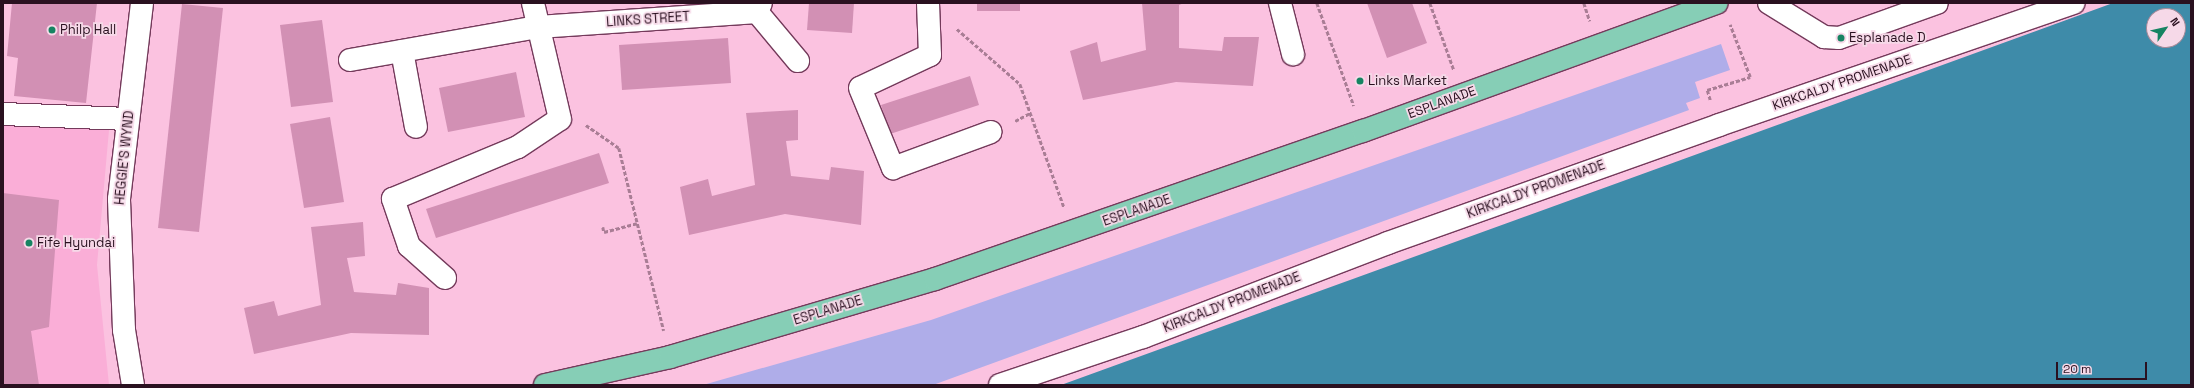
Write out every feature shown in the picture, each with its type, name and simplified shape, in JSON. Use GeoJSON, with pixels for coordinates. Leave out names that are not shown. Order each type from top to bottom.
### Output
{"type":"FeatureCollection","features":[{"type":"Feature","properties":{"kind":"main road","name":"ESPLANADE"},"geometry":{"type":"LineString","coordinates":[[545,385],[670,357],[935,279],[1073,234],[1462,95],[1723,10]]}},
{"type":"Feature","properties":{"kind":"street","name":"HEGGIE'S WYND"},"geometry":{"type":"LineString","coordinates":[[133,385],[124,330],[119,199],[142,3]]}},
{"type":"Feature","properties":{"kind":"street"},"geometry":{"type":"LineString","coordinates":[[445,278],[408,246],[392,199],[518,147],[560,119],[533,3]]}},
{"type":"Feature","properties":{"kind":"street"},"geometry":{"type":"LineString","coordinates":[[928,3],[930,55],[860,88],[893,168],[991,132]]}},
{"type":"Feature","properties":{"kind":"street"},"geometry":{"type":"LineString","coordinates":[[1280,3],[1294,54]]}},
{"type":"Feature","properties":{"kind":"street"},"geometry":{"type":"LineString","coordinates":[[1769,3],[1824,37],[1839,38],[1937,3]]}},
{"type":"Feature","properties":{"kind":"street","name":"KIRKCALDY PROMENADE"},"geometry":{"type":"LineString","coordinates":[[1000,385],[1143,337],[1388,243],[1719,125],[2074,3]]}},
{"type":"Feature","properties":{"kind":"street","name":"LINKS STREET"},"geometry":{"type":"LineString","coordinates":[[350,60],[538,27],[759,8],[798,61]]}},
{"type":"Feature","properties":{"kind":"street"},"geometry":{"type":"LineString","coordinates":[[402,51],[416,127]]}},
{"type":"Feature","properties":{"kind":"street"},"geometry":{"type":"LineString","coordinates":[[3,114],[128,119]]}},
{"type":"Feature","properties":{"kind":"path"},"geometry":{"type":"LineString","coordinates":[[928,3],[1020,84],[1073,234]]}},
{"type":"Feature","properties":{"kind":"path"},"geometry":{"type":"LineString","coordinates":[[1317,3],[1363,131]]}},
{"type":"Feature","properties":{"kind":"path"},"geometry":{"type":"LineString","coordinates":[[1430,3],[1462,95]]}},
{"type":"Feature","properties":{"kind":"path"},"geometry":{"type":"LineString","coordinates":[[1719,125],[1707,90],[1750,77],[1723,10]]}},
{"type":"Feature","properties":{"kind":"path"},"geometry":{"type":"LineString","coordinates":[[560,119],[589,126],[619,148],[670,357]]}},
{"type":"Feature","properties":{"kind":"path"},"geometry":{"type":"LineString","coordinates":[[603,227],[604,232],[637,223]]}},
{"type":"Feature","properties":{"kind":"shaded area"},"geometry":{"type":"Polygon","coordinates":[[[2113,3],[2191,3],[2191,385],[1061,385],[2113,3]]]}},
{"type":"Feature","properties":{"kind":"shaded area"},"geometry":{"type":"Polygon","coordinates":[[[1721,44],[1730,70],[1695,82],[1700,98],[1686,103],[1689,110],[933,385],[703,385],[931,320],[1721,44]]]}},
{"type":"Feature","properties":{"kind":"shaded area"},"geometry":{"type":"Polygon","coordinates":[[[3,124],[109,130],[97,265],[109,385],[3,385],[3,124]]]}},
{"type":"Feature","properties":{"kind":"building","name":"Philp Hall"},"geometry":{"type":"Polygon","coordinates":[[[12,3],[97,3],[86,103],[14,96],[18,58],[7,56],[12,3]]]}},
{"type":"Feature","properties":{"kind":"building"},"geometry":{"type":"Polygon","coordinates":[[[809,3],[854,3],[852,33],[807,30],[809,3]]]}},
{"type":"Feature","properties":{"kind":"building"},"geometry":{"type":"Polygon","coordinates":[[[977,3],[1020,3],[1020,11],[977,11],[977,3]]]}},
{"type":"Feature","properties":{"kind":"building"},"geometry":{"type":"Polygon","coordinates":[[[1142,3],[1184,3],[1179,5],[1179,48],[1222,51],[1224,37],[1259,37],[1253,86],[1176,82],[1083,100],[1070,51],[1097,42],[1101,62],[1146,50],[1142,3]]]}},
{"type":"Feature","properties":{"kind":"building"},"geometry":{"type":"Polygon","coordinates":[[[1367,3],[1412,3],[1427,43],[1387,58],[1367,3]]]}},
{"type":"Feature","properties":{"kind":"building"},"geometry":{"type":"Polygon","coordinates":[[[182,4],[223,8],[199,232],[158,228],[182,4]]]}},
{"type":"Feature","properties":{"kind":"building"},"geometry":{"type":"Polygon","coordinates":[[[322,20],[333,102],[291,107],[280,25],[322,20]]]}},
{"type":"Feature","properties":{"kind":"building"},"geometry":{"type":"Polygon","coordinates":[[[728,38],[731,83],[622,90],[619,45],[728,38]]]}},
{"type":"Feature","properties":{"kind":"building"},"geometry":{"type":"Polygon","coordinates":[[[516,72],[525,117],[448,132],[439,88],[516,72]]]}},
{"type":"Feature","properties":{"kind":"building"},"geometry":{"type":"Polygon","coordinates":[[[970,76],[979,105],[890,134],[881,105],[970,76]]]}},
{"type":"Feature","properties":{"kind":"building"},"geometry":{"type":"Polygon","coordinates":[[[798,110],[798,140],[786,141],[791,176],[829,180],[831,167],[864,171],[861,225],[785,214],[689,235],[680,187],[708,179],[712,196],[755,185],[746,113],[798,110]]]}},
{"type":"Feature","properties":{"kind":"building"},"geometry":{"type":"Polygon","coordinates":[[[330,117],[344,202],[304,208],[290,124],[330,117]]]}},
{"type":"Feature","properties":{"kind":"building"},"geometry":{"type":"Polygon","coordinates":[[[599,153],[609,183],[436,238],[426,209],[599,153]]]}},
{"type":"Feature","properties":{"kind":"building"},"geometry":{"type":"Polygon","coordinates":[[[3,193],[59,200],[49,327],[31,331],[39,385],[3,385],[3,193]]]}},
{"type":"Feature","properties":{"kind":"building"},"geometry":{"type":"Polygon","coordinates":[[[363,222],[365,256],[347,258],[354,292],[396,295],[398,283],[429,288],[429,335],[351,333],[254,354],[244,308],[274,301],[278,316],[321,305],[311,227],[363,222]]]}},
{"type":"Feature","properties":{"kind":"place","name":"Philp Hall"},"geometry":{"type":"Point","coordinates":[52,30]}},
{"type":"Feature","properties":{"kind":"place","name":"Esplanade D"},"geometry":{"type":"Point","coordinates":[1841,38]}},
{"type":"Feature","properties":{"kind":"place","name":"Links Market"},"geometry":{"type":"Point","coordinates":[1360,81]}},
{"type":"Feature","properties":{"kind":"place","name":"Fife Hyundai"},"geometry":{"type":"Point","coordinates":[29,243]}}]}
